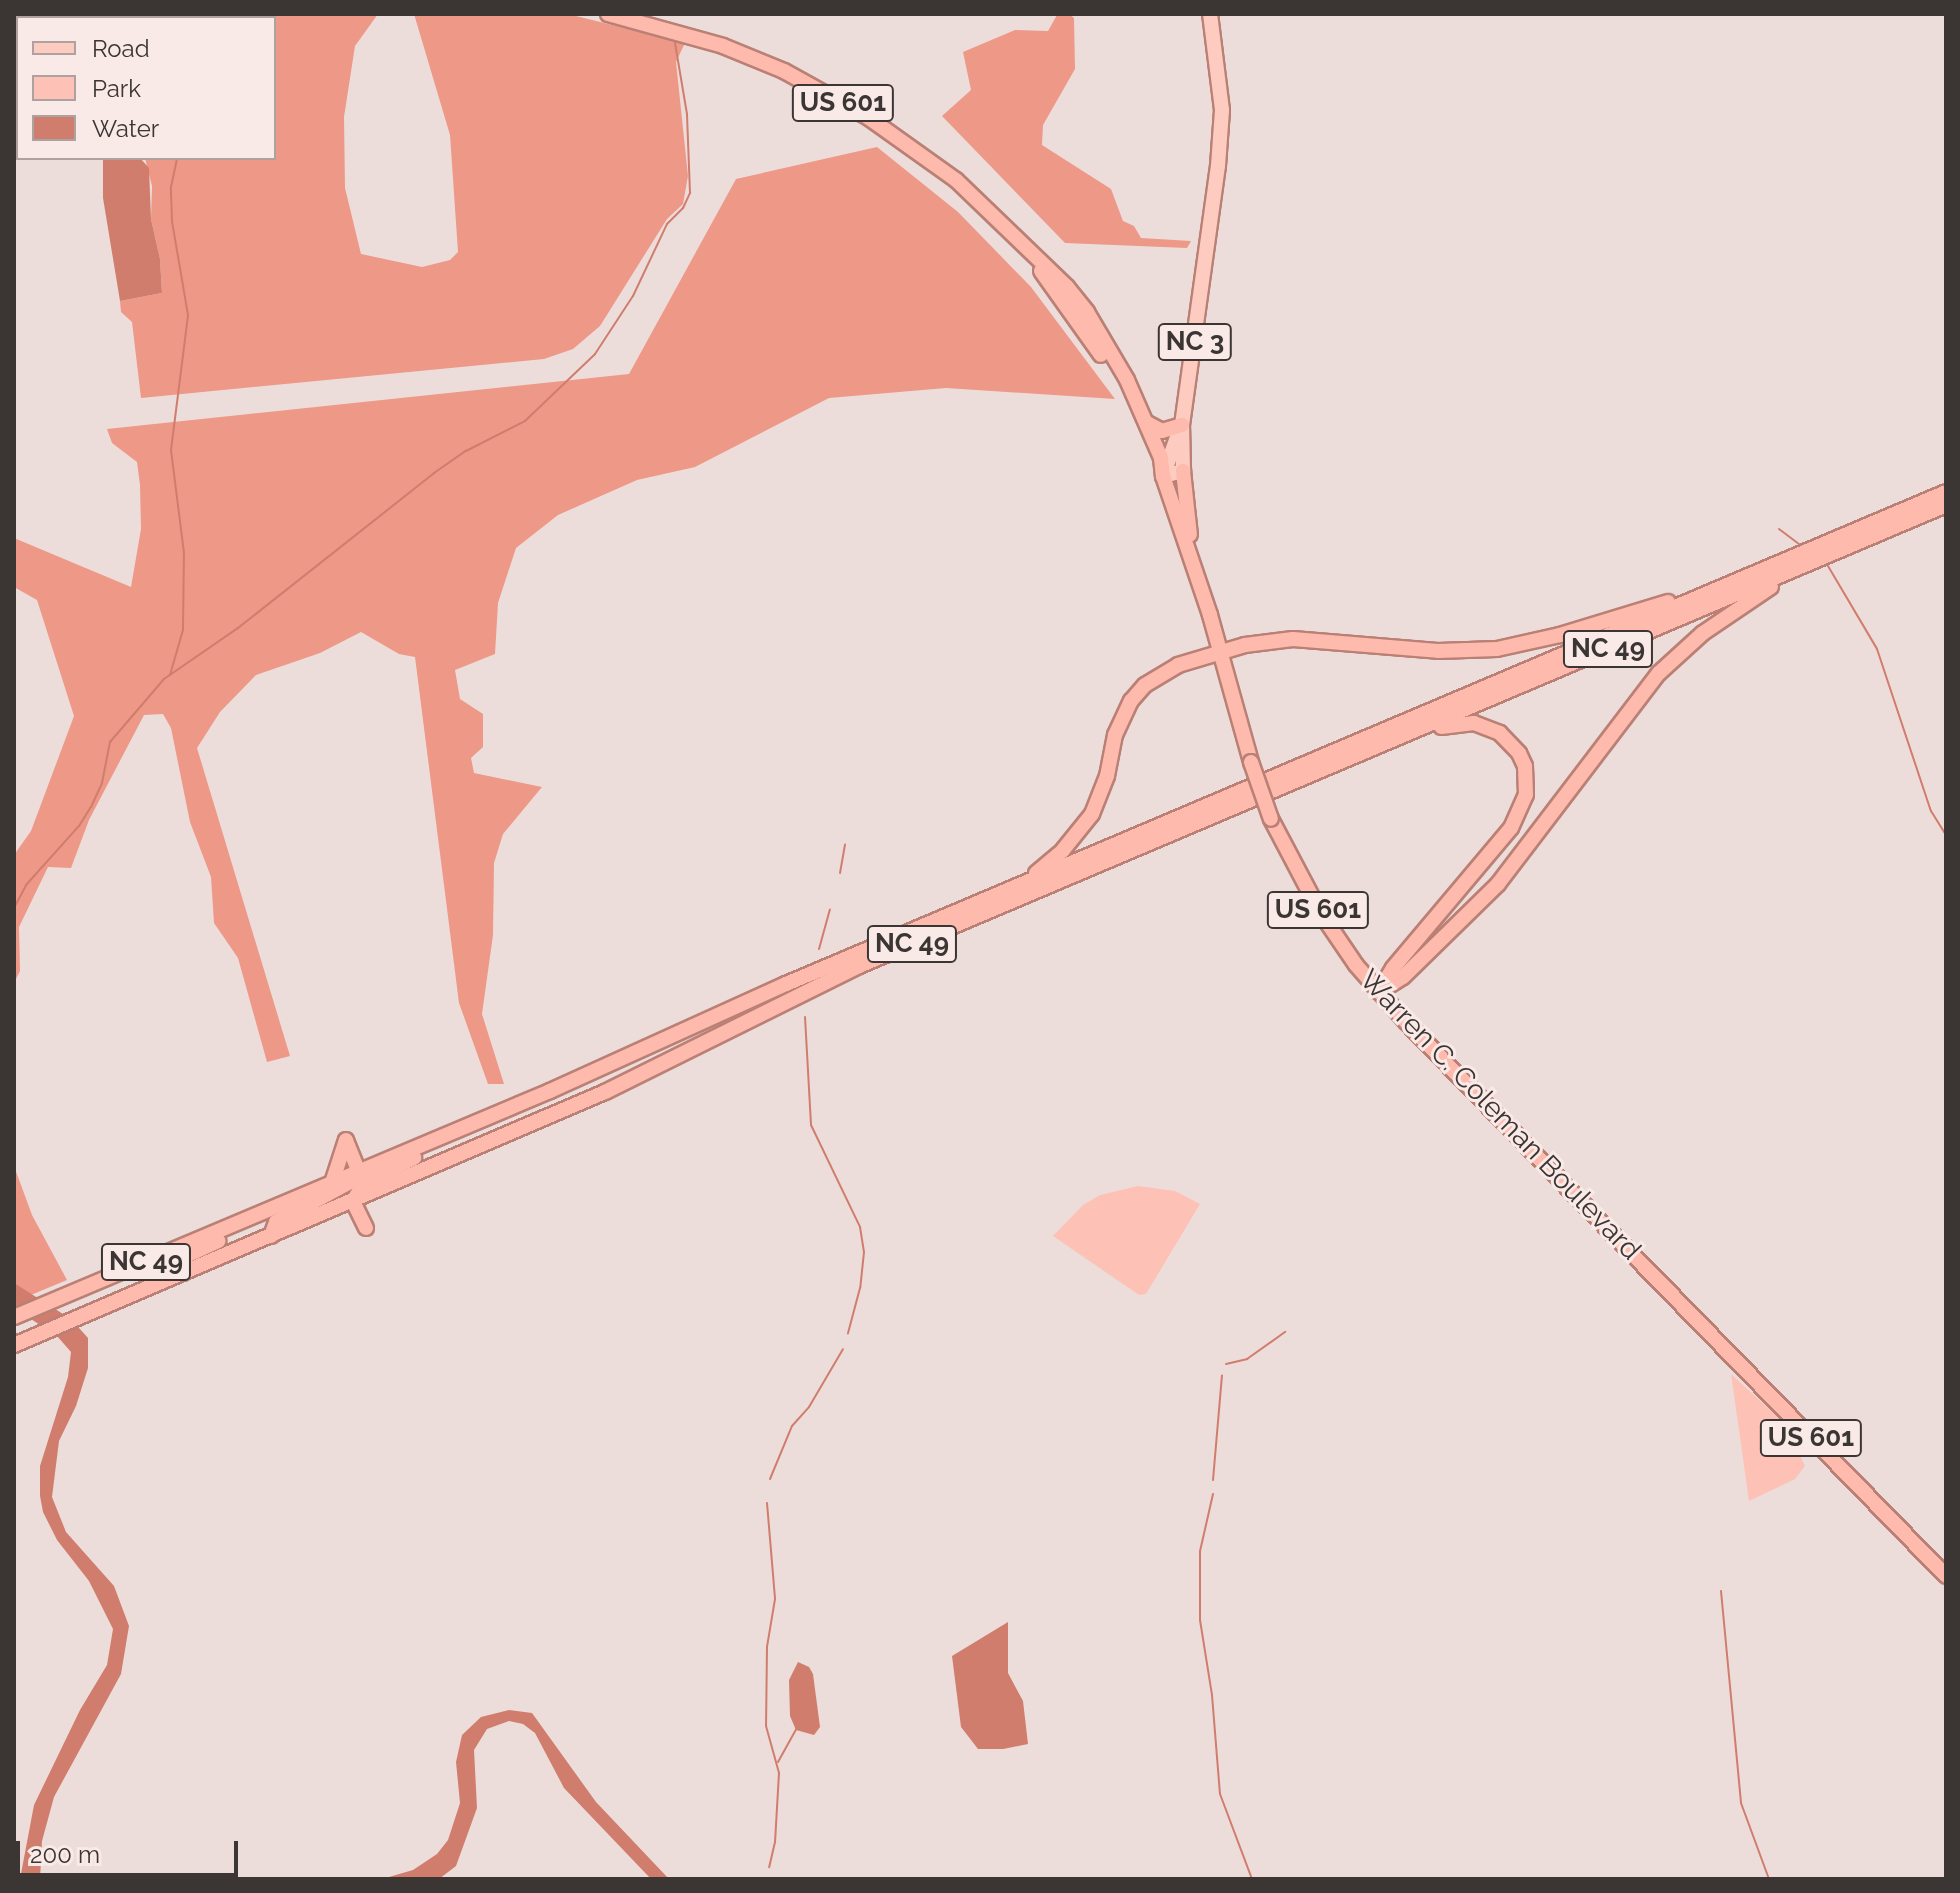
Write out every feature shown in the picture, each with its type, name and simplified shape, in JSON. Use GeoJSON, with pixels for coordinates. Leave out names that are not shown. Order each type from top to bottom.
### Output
{"type":"FeatureCollection","features":[{"type":"Feature","properties":{"kind":"highway","name":"Warren C. Coleman Boulevard"},"geometry":{"type":"LineString","coordinates":[[608,14],[723,46],[831,95],[956,180],[1039,260],[1046,263],[1087,312],[1147,423],[1161,458],[1163,476],[1193,563],[1251,762],[1271,819],[1320,912],[1379,992],[1946,1576]]}},
{"type":"Feature","properties":{"kind":"highway","name":"Warren C. Coleman Boulevard"},"geometry":{"type":"LineString","coordinates":[[1039,260],[1039,268],[1094,342],[1131,410],[1152,461],[1163,476]]}},
{"type":"Feature","properties":{"kind":"highway"},"geometry":{"type":"LineString","coordinates":[[1147,423],[1162,431],[1182,425]]}},
{"type":"Feature","properties":{"kind":"highway"},"geometry":{"type":"LineString","coordinates":[[1183,471],[1193,563]]}},
{"type":"Feature","properties":{"kind":"highway","name":"NC 49"},"geometry":{"type":"LineString","coordinates":[[14,1317],[555,1089],[744,1002],[1946,492]]}},
{"type":"Feature","properties":{"kind":"highway","name":"NC 49"},"geometry":{"type":"LineString","coordinates":[[14,1345],[639,1076],[819,984],[1946,505]]}},
{"type":"Feature","properties":{"kind":"highway"},"geometry":{"type":"LineString","coordinates":[[1379,992],[1403,977],[1498,884],[1615,726],[1669,663],[1731,612],[1809,563]]}},
{"type":"Feature","properties":{"kind":"highway"},"geometry":{"type":"LineString","coordinates":[[1020,885],[1063,850],[1092,814],[1104,785],[1121,718],[1131,701],[1159,674],[1220,651],[1293,639],[1438,651],[1497,649],[1560,635],[1727,584]]}},
{"type":"Feature","properties":{"kind":"highway"},"geometry":{"type":"LineString","coordinates":[[1379,992],[1393,968],[1511,828],[1526,795],[1525,766],[1519,753],[1510,742],[1489,727],[1457,723],[1406,734]]}},
{"type":"Feature","properties":{"kind":"highway"},"geometry":{"type":"LineString","coordinates":[[508,1134],[510,1124],[552,1105],[558,1096],[555,1089]]}},
{"type":"Feature","properties":{"kind":"highway"},"geometry":{"type":"LineString","coordinates":[[271,1236],[276,1222],[344,1188],[358,1170],[346,1140],[332,1183]]}},
{"type":"Feature","properties":{"kind":"highway"},"geometry":{"type":"LineString","coordinates":[[372,1193],[366,1228],[353,1201],[365,1182],[433,1150],[434,1140]]}},
{"type":"Feature","properties":{"kind":"highway"},"geometry":{"type":"LineString","coordinates":[[183,1273],[184,1257],[232,1236],[234,1225]]}},
{"type":"Feature","properties":{"kind":"main road","name":"NC 3"},"geometry":{"type":"LineString","coordinates":[[1163,476],[1182,425],[1221,131],[1219,80],[1210,14]]}},
{"type":"Feature","properties":{"kind":"main road"},"geometry":{"type":"LineString","coordinates":[[1163,476],[1183,471],[1182,425]]}},
{"type":"Feature","properties":{"kind":"green space"},"geometry":{"type":"Polygon","coordinates":[[[1138,1186],[1175,1191],[1200,1204],[1146,1294],[1139,1295],[1053,1236],[1083,1205],[1100,1195],[1138,1186]]]}},
{"type":"Feature","properties":{"kind":"green space"},"geometry":{"type":"Polygon","coordinates":[[[1731,1374],[1804,1441],[1799,1453],[1805,1466],[1795,1479],[1749,1501],[1731,1374]]]}},
{"type":"Feature","properties":{"kind":"shaded area"},"geometry":{"type":"Polygon","coordinates":[[[378,14],[355,46],[344,117],[345,188],[361,254],[422,267],[450,260],[458,252],[450,135],[414,14],[572,15],[685,43],[676,62],[688,176],[683,204],[667,219],[600,326],[573,349],[544,359],[141,398],[132,322],[121,312],[120,301],[162,293],[160,259],[151,219],[152,186],[146,160],[276,160],[276,16],[154,16],[378,14]]]}},
{"type":"Feature","properties":{"kind":"shaded area"},"geometry":{"type":"Polygon","coordinates":[[[1069,14],[1074,18],[1075,69],[1043,125],[1042,145],[1111,189],[1123,221],[1134,226],[1141,238],[1191,241],[1187,248],[1065,243],[942,116],[971,90],[963,52],[1015,30],[1048,31],[1057,15],[1069,14]]]}},
{"type":"Feature","properties":{"kind":"shaded area"},"geometry":{"type":"Polygon","coordinates":[[[877,147],[958,212],[1031,287],[1115,399],[946,388],[829,398],[695,467],[637,480],[558,515],[516,548],[498,603],[495,654],[455,670],[460,699],[483,714],[483,747],[471,758],[474,773],[542,787],[503,834],[494,863],[493,935],[482,1014],[504,1084],[488,1084],[459,1003],[415,657],[399,654],[361,632],[320,653],[256,675],[220,712],[197,748],[290,1056],[267,1062],[238,958],[214,923],[211,877],[190,822],[171,728],[163,714],[144,715],[89,820],[71,868],[48,867],[19,927],[20,971],[14,983],[14,855],[31,831],[74,716],[37,600],[14,587],[14,538],[131,587],[141,529],[137,462],[112,443],[107,429],[629,374],[736,179],[877,147]]]}},
{"type":"Feature","properties":{"kind":"shaded area"},"geometry":{"type":"Polygon","coordinates":[[[14,1166],[32,1215],[67,1280],[14,1302],[14,1166]]]}},
{"type":"Feature","properties":{"kind":"water"},"geometry":{"type":"Polygon","coordinates":[[[103,160],[142,160],[149,168],[151,219],[160,259],[162,293],[120,301],[103,198],[103,160]]]}},
{"type":"Feature","properties":{"kind":"water"},"geometry":{"type":"Polygon","coordinates":[[[14,1283],[71,1319],[88,1338],[88,1368],[76,1406],[59,1441],[52,1497],[66,1532],[114,1586],[129,1626],[121,1674],[54,1797],[42,1841],[40,1879],[20,1879],[34,1805],[80,1710],[107,1665],[113,1629],[89,1581],[57,1540],[43,1512],[40,1496],[40,1466],[68,1377],[71,1352],[57,1336],[14,1308],[14,1283]]]}},
{"type":"Feature","properties":{"kind":"water"},"geometry":{"type":"Polygon","coordinates":[[[1008,1622],[1008,1673],[1023,1701],[1028,1744],[1003,1749],[978,1749],[961,1727],[952,1656],[1008,1622]]]}},
{"type":"Feature","properties":{"kind":"water"},"geometry":{"type":"Polygon","coordinates":[[[798,1662],[809,1667],[813,1674],[820,1727],[814,1735],[796,1730],[790,1716],[789,1680],[798,1662]]]}},
{"type":"Feature","properties":{"kind":"water"},"geometry":{"type":"Polygon","coordinates":[[[509,1710],[532,1713],[596,1802],[669,1879],[651,1879],[564,1788],[535,1733],[523,1724],[509,1721],[487,1729],[474,1750],[477,1808],[456,1866],[439,1879],[382,1879],[413,1870],[437,1854],[448,1840],[460,1803],[456,1762],[462,1735],[481,1717],[509,1710]]]}},
{"type":"Feature","properties":{"kind":"waterway"},"geometry":{"type":"LineString","coordinates":[[14,908],[26,885],[79,826],[91,807],[102,783],[110,742],[164,679],[238,628],[434,473],[466,451],[525,421],[595,354],[633,296],[667,224],[683,208],[690,193],[687,114],[675,43]]}},
{"type":"Feature","properties":{"kind":"waterway"},"geometry":{"type":"LineString","coordinates":[[170,675],[183,630],[184,553],[171,450],[188,315],[172,221],[171,187],[177,160]]}},
{"type":"Feature","properties":{"kind":"waterway"},"geometry":{"type":"LineString","coordinates":[[1779,529],[1799,544]]}},
{"type":"Feature","properties":{"kind":"waterway"},"geometry":{"type":"LineString","coordinates":[[1828,566],[1877,649],[1931,811],[1946,835]]}},
{"type":"Feature","properties":{"kind":"waterway"},"geometry":{"type":"LineString","coordinates":[[840,873],[845,844]]}},
{"type":"Feature","properties":{"kind":"waterway"},"geometry":{"type":"LineString","coordinates":[[819,949],[830,909]]}},
{"type":"Feature","properties":{"kind":"waterway"},"geometry":{"type":"LineString","coordinates":[[805,1017],[811,1125],[860,1227],[864,1252],[860,1288],[848,1333]]}},
{"type":"Feature","properties":{"kind":"waterway"},"geometry":{"type":"LineString","coordinates":[[1226,1364],[1247,1359],[1285,1332]]}},
{"type":"Feature","properties":{"kind":"waterway"},"geometry":{"type":"LineString","coordinates":[[770,1479],[792,1426],[809,1407],[843,1349]]}},
{"type":"Feature","properties":{"kind":"waterway"},"geometry":{"type":"LineString","coordinates":[[1213,1480],[1222,1375]]}},
{"type":"Feature","properties":{"kind":"waterway"},"geometry":{"type":"LineString","coordinates":[[1213,1494],[1200,1551],[1200,1620],[1212,1695],[1220,1794],[1252,1879]]}},
{"type":"Feature","properties":{"kind":"waterway"},"geometry":{"type":"LineString","coordinates":[[767,1503],[775,1599],[767,1647],[766,1726],[779,1773],[775,1842],[769,1867]]}},
{"type":"Feature","properties":{"kind":"waterway"},"geometry":{"type":"LineString","coordinates":[[1721,1591],[1741,1803],[1769,1879]]}},
{"type":"Feature","properties":{"kind":"waterway"},"geometry":{"type":"LineString","coordinates":[[778,1762],[796,1729]]}}]}
